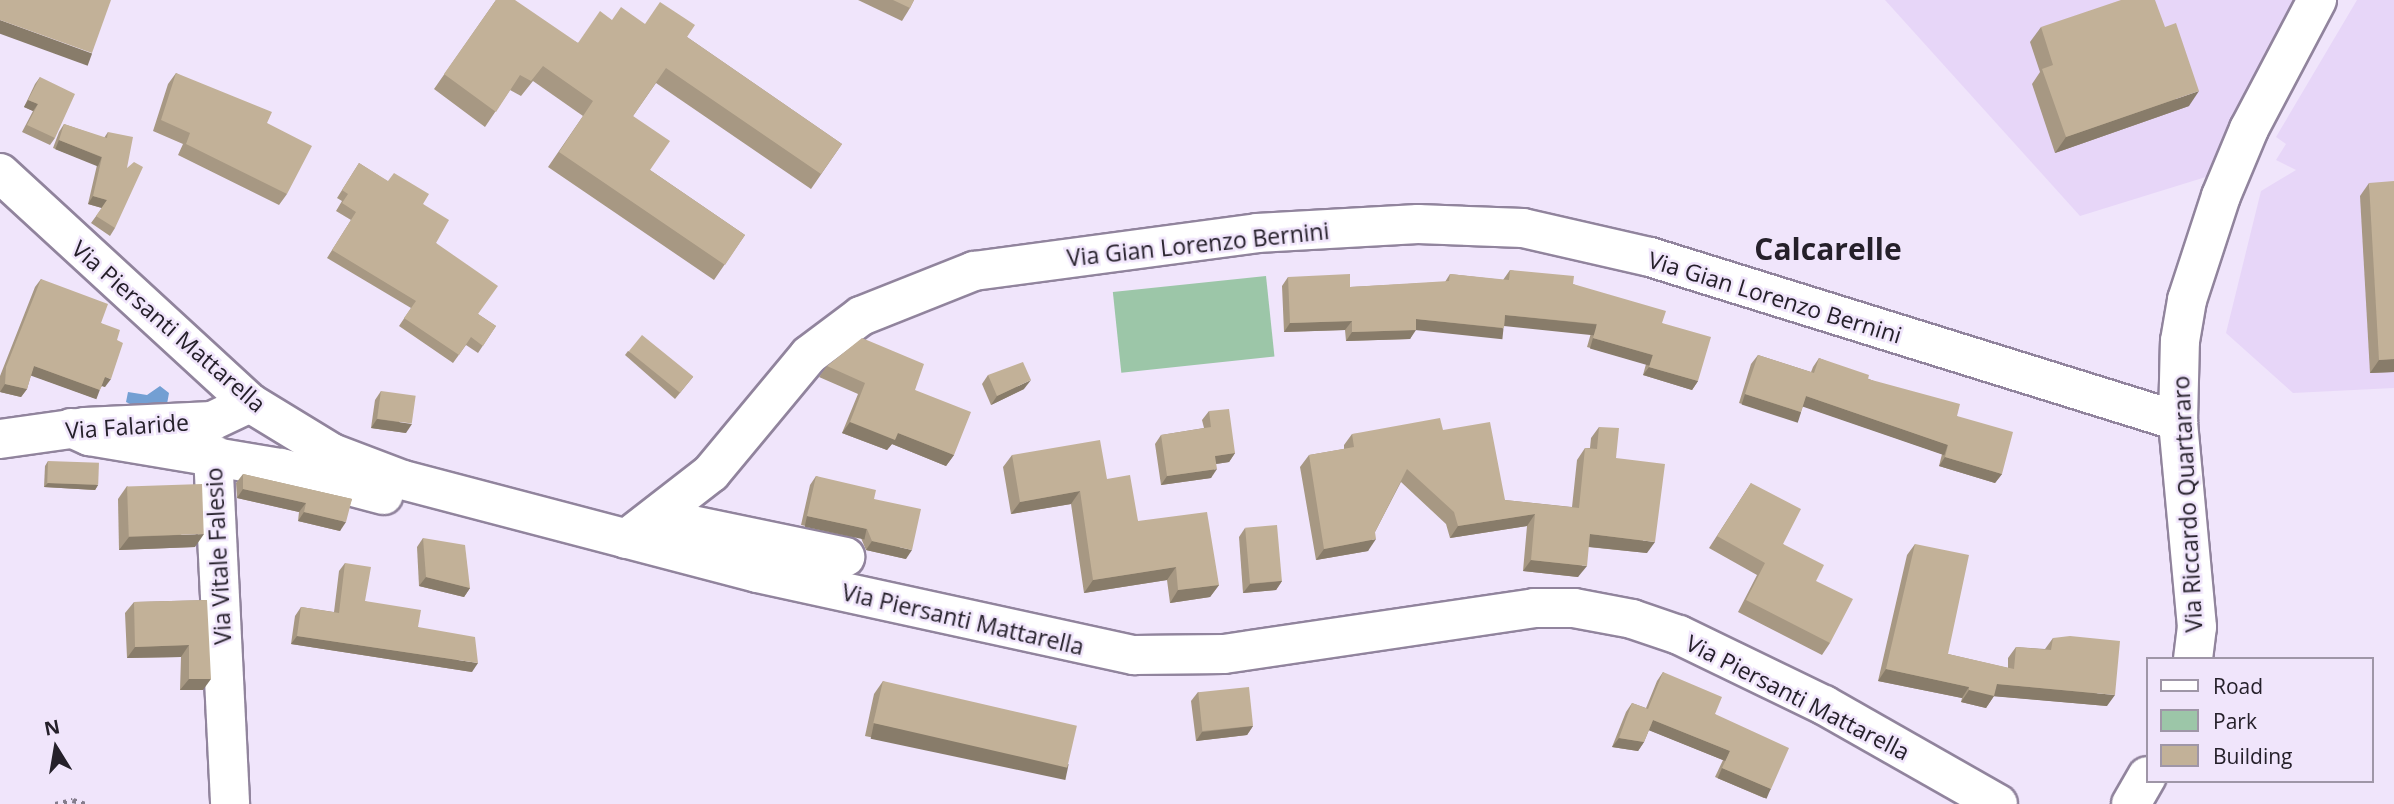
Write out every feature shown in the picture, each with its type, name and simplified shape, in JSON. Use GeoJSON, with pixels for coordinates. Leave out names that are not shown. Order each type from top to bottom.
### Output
{"type":"FeatureCollection","features":[{"type":"Feature","properties":{"kind":"street","name":"Via Riccardo Quartararo"},"geometry":{"type":"LineString","coordinates":[[2193,657],[2197,627],[2178,421],[2180,341],[2197,263],[2249,129],[2318,0]]}},
{"type":"Feature","properties":{"kind":"street","name":"Via Piersanti Mattarella"},"geometry":{"type":"LineString","coordinates":[[0,173],[250,403],[358,464],[456,495],[757,573],[901,618],[1163,657],[1224,654],[1534,608],[1595,612],[1632,619],[1741,663],[1873,731],[1998,804]]}},
{"type":"Feature","properties":{"kind":"street","name":"Via Gian Lorenzo Bernini"},"geometry":{"type":"LineString","coordinates":[[626,539],[663,512],[730,453],[809,355],[861,316],[974,271],[1270,232],[1418,224],[1523,228],[1650,257],[2178,421]]}},
{"type":"Feature","properties":{"kind":"street","name":"Via Falaride"},"geometry":{"type":"LineString","coordinates":[[0,439],[71,428],[212,421],[250,403]]}},
{"type":"Feature","properties":{"kind":"street","name":"Via Vitale Falesio"},"geometry":{"type":"LineString","coordinates":[[71,428],[89,436],[213,454],[230,804]]}},
{"type":"Feature","properties":{"kind":"street"},"geometry":{"type":"LineString","coordinates":[[213,454],[403,500],[456,495]]}},
{"type":"Feature","properties":{"kind":"street"},"geometry":{"type":"LineString","coordinates":[[663,512],[678,522],[845,557]]}},
{"type":"Feature","properties":{"kind":"street"},"geometry":{"type":"LineString","coordinates":[[901,618],[1081,671]]}},
{"type":"Feature","properties":{"kind":"street"},"geometry":{"type":"LineString","coordinates":[[2131,804],[2146,778]]}},
{"type":"Feature","properties":{"kind":"path"},"geometry":{"type":"LineString","coordinates":[[55,804],[73,800],[86,804]]}},
{"type":"Feature","properties":{"kind":"shaded area"},"geometry":{"type":"Polygon","coordinates":[[[1885,0],[2308,0],[2209,176],[2080,216],[1885,0]]]}},
{"type":"Feature","properties":{"kind":"shaded area"},"geometry":{"type":"Polygon","coordinates":[[[2357,0],[2394,0],[2394,388],[2293,393],[2226,333],[2261,191],[2296,170],[2276,160],[2286,144],[2276,137],[2357,0]]]}},
{"type":"Feature","properties":{"kind":"green space"},"geometry":{"type":"Polygon","coordinates":[[[1266,276],[1274,357],[1121,373],[1113,292],[1266,276]]]}},
{"type":"Feature","properties":{"kind":"water"},"geometry":{"type":"Polygon","coordinates":[[[160,386],[169,393],[167,404],[134,406],[126,402],[128,392],[147,395],[160,386]]]}},
{"type":"Feature","properties":{"kind":"building"},"geometry":{"type":"Polygon","coordinates":[[[0,0],[111,0],[92,53],[0,20],[0,0]]]}},
{"type":"Feature","properties":{"kind":"building"},"geometry":{"type":"Polygon","coordinates":[[[496,0],[515,0],[578,43],[600,11],[612,20],[621,7],[645,24],[660,2],[695,25],[687,37],[842,144],[821,174],[666,68],[633,116],[670,141],[650,170],[745,235],[725,265],[559,152],[593,101],[543,66],[531,81],[520,75],[496,112],[444,74],[496,0]]]}},
{"type":"Feature","properties":{"kind":"building"},"geometry":{"type":"Polygon","coordinates":[[[893,0],[914,0],[910,8],[893,0]]]}},
{"type":"Feature","properties":{"kind":"building"},"geometry":{"type":"Polygon","coordinates":[[[2121,0],[2155,0],[2165,27],[2176,23],[2199,91],[2066,137],[2042,69],[2053,65],[2041,27],[2121,0]]]}},
{"type":"Feature","properties":{"kind":"building"},"geometry":{"type":"Polygon","coordinates":[[[176,73],[272,112],[267,123],[312,146],[287,194],[186,144],[190,133],[161,120],[176,73]]]}},
{"type":"Feature","properties":{"kind":"building"},"geometry":{"type":"Polygon","coordinates":[[[40,77],[75,94],[55,138],[27,125],[38,104],[28,100],[40,77]]]}},
{"type":"Feature","properties":{"kind":"building"},"geometry":{"type":"Polygon","coordinates":[[[64,124],[107,138],[108,132],[133,137],[127,168],[134,162],[143,167],[115,228],[96,216],[107,200],[93,196],[102,157],[59,140],[64,124]]]}},
{"type":"Feature","properties":{"kind":"building"},"geometry":{"type":"Polygon","coordinates":[[[359,163],[388,181],[394,173],[429,194],[423,204],[449,220],[436,243],[498,286],[478,314],[496,326],[483,346],[471,337],[459,355],[404,318],[416,301],[332,250],[356,212],[342,203],[348,194],[342,190],[359,163]]]}},
{"type":"Feature","properties":{"kind":"building"},"geometry":{"type":"Polygon","coordinates":[[[2394,181],[2394,359],[2379,360],[2369,183],[2394,181]]]}},
{"type":"Feature","properties":{"kind":"building"},"geometry":{"type":"Polygon","coordinates":[[[1510,270],[1574,276],[1573,284],[1666,311],[1662,323],[1711,337],[1698,381],[1649,367],[1653,355],[1593,338],[1597,324],[1505,315],[1504,328],[1416,319],[1416,330],[1352,332],[1352,321],[1290,323],[1288,277],[1350,274],[1350,287],[1449,281],[1450,274],[1509,280],[1510,270]]]}},
{"type":"Feature","properties":{"kind":"building"},"geometry":{"type":"Polygon","coordinates":[[[41,279],[108,304],[101,323],[120,330],[117,340],[123,343],[111,379],[105,377],[100,390],[34,366],[27,389],[5,384],[6,367],[41,279]]]}},
{"type":"Feature","properties":{"kind":"building"},"geometry":{"type":"Polygon","coordinates":[[[642,335],[693,377],[680,393],[629,351],[642,335]]]}},
{"type":"Feature","properties":{"kind":"building"},"geometry":{"type":"Polygon","coordinates":[[[862,338],[924,364],[915,390],[971,412],[954,455],[898,433],[895,440],[850,422],[865,383],[827,366],[862,338]]]}},
{"type":"Feature","properties":{"kind":"building"},"geometry":{"type":"Polygon","coordinates":[[[1758,355],[1814,373],[1819,358],[1869,375],[1868,379],[1960,404],[1957,416],[2013,432],[2002,474],[1945,457],[1948,445],[1806,396],[1801,412],[1745,394],[1758,355]]]}},
{"type":"Feature","properties":{"kind":"building"},"geometry":{"type":"Polygon","coordinates":[[[1023,362],[1031,380],[997,396],[988,375],[1023,362]]]}},
{"type":"Feature","properties":{"kind":"building"},"geometry":{"type":"Polygon","coordinates":[[[381,391],[416,396],[412,424],[377,419],[381,391]]]}},
{"type":"Feature","properties":{"kind":"building"},"geometry":{"type":"Polygon","coordinates":[[[1229,409],[1235,453],[1215,456],[1217,469],[1167,476],[1161,435],[1211,427],[1209,411],[1229,409]]]}},
{"type":"Feature","properties":{"kind":"building"},"geometry":{"type":"Polygon","coordinates":[[[1440,418],[1443,430],[1490,422],[1505,500],[1579,508],[1585,448],[1597,449],[1599,427],[1619,428],[1616,458],[1665,464],[1655,542],[1590,534],[1587,566],[1531,560],[1535,514],[1458,526],[1454,512],[1407,469],[1375,532],[1376,539],[1324,549],[1309,455],[1354,447],[1352,434],[1440,418]]]}},
{"type":"Feature","properties":{"kind":"building"},"geometry":{"type":"Polygon","coordinates":[[[1100,440],[1107,479],[1130,475],[1138,521],[1207,512],[1219,585],[1178,590],[1176,567],[1093,580],[1080,491],[1020,502],[1012,455],[1100,440]]]}},
{"type":"Feature","properties":{"kind":"building"},"geometry":{"type":"Polygon","coordinates":[[[48,461],[99,463],[98,485],[47,483],[48,461]]]}},
{"type":"Feature","properties":{"kind":"building"},"geometry":{"type":"Polygon","coordinates":[[[243,474],[352,499],[346,522],[304,512],[306,503],[243,489],[243,474]]]}},
{"type":"Feature","properties":{"kind":"building"},"geometry":{"type":"Polygon","coordinates":[[[816,476],[876,490],[874,499],[921,509],[912,550],[872,541],[867,529],[807,516],[816,476]]]}},
{"type":"Feature","properties":{"kind":"building"},"geometry":{"type":"Polygon","coordinates":[[[1751,483],[1801,509],[1783,544],[1824,565],[1816,581],[1853,599],[1830,643],[1746,600],[1765,563],[1717,536],[1751,483]]]}},
{"type":"Feature","properties":{"kind":"building"},"geometry":{"type":"Polygon","coordinates":[[[202,484],[204,534],[129,537],[127,487],[202,484]]]}},
{"type":"Feature","properties":{"kind":"building"},"geometry":{"type":"Polygon","coordinates":[[[1277,525],[1282,581],[1250,584],[1245,528],[1277,525]]]}},
{"type":"Feature","properties":{"kind":"building"},"geometry":{"type":"Polygon","coordinates":[[[423,538],[465,545],[470,588],[426,577],[423,538]]]}},
{"type":"Feature","properties":{"kind":"building"},"geometry":{"type":"Polygon","coordinates":[[[1915,544],[1969,555],[1948,654],[2014,669],[2016,647],[2051,650],[2053,638],[2070,636],[2120,641],[2115,695],[1997,684],[1994,696],[1969,690],[1969,687],[1886,669],[1915,544]]]}},
{"type":"Feature","properties":{"kind":"building"},"geometry":{"type":"Polygon","coordinates":[[[345,563],[371,567],[365,601],[421,610],[418,627],[475,637],[478,663],[297,636],[301,607],[339,613],[345,563]]]}},
{"type":"Feature","properties":{"kind":"building"},"geometry":{"type":"Polygon","coordinates":[[[207,600],[211,679],[189,679],[189,645],[135,647],[134,602],[207,600]]]}},
{"type":"Feature","properties":{"kind":"building"},"geometry":{"type":"Polygon","coordinates":[[[1663,672],[1722,697],[1715,714],[1789,748],[1771,789],[1722,768],[1730,751],[1653,720],[1644,742],[1619,738],[1632,703],[1648,709],[1663,672]]]}},
{"type":"Feature","properties":{"kind":"building"},"geometry":{"type":"Polygon","coordinates":[[[883,681],[1077,726],[1067,768],[873,723],[883,681]]]}},
{"type":"Feature","properties":{"kind":"building"},"geometry":{"type":"Polygon","coordinates":[[[1249,687],[1253,726],[1202,731],[1198,692],[1249,687]]]}},
{"type":"Feature","properties":{"kind":"district","name":"Calcarelle"},"geometry":{"type":"Point","coordinates":[1828,249]}}]}
